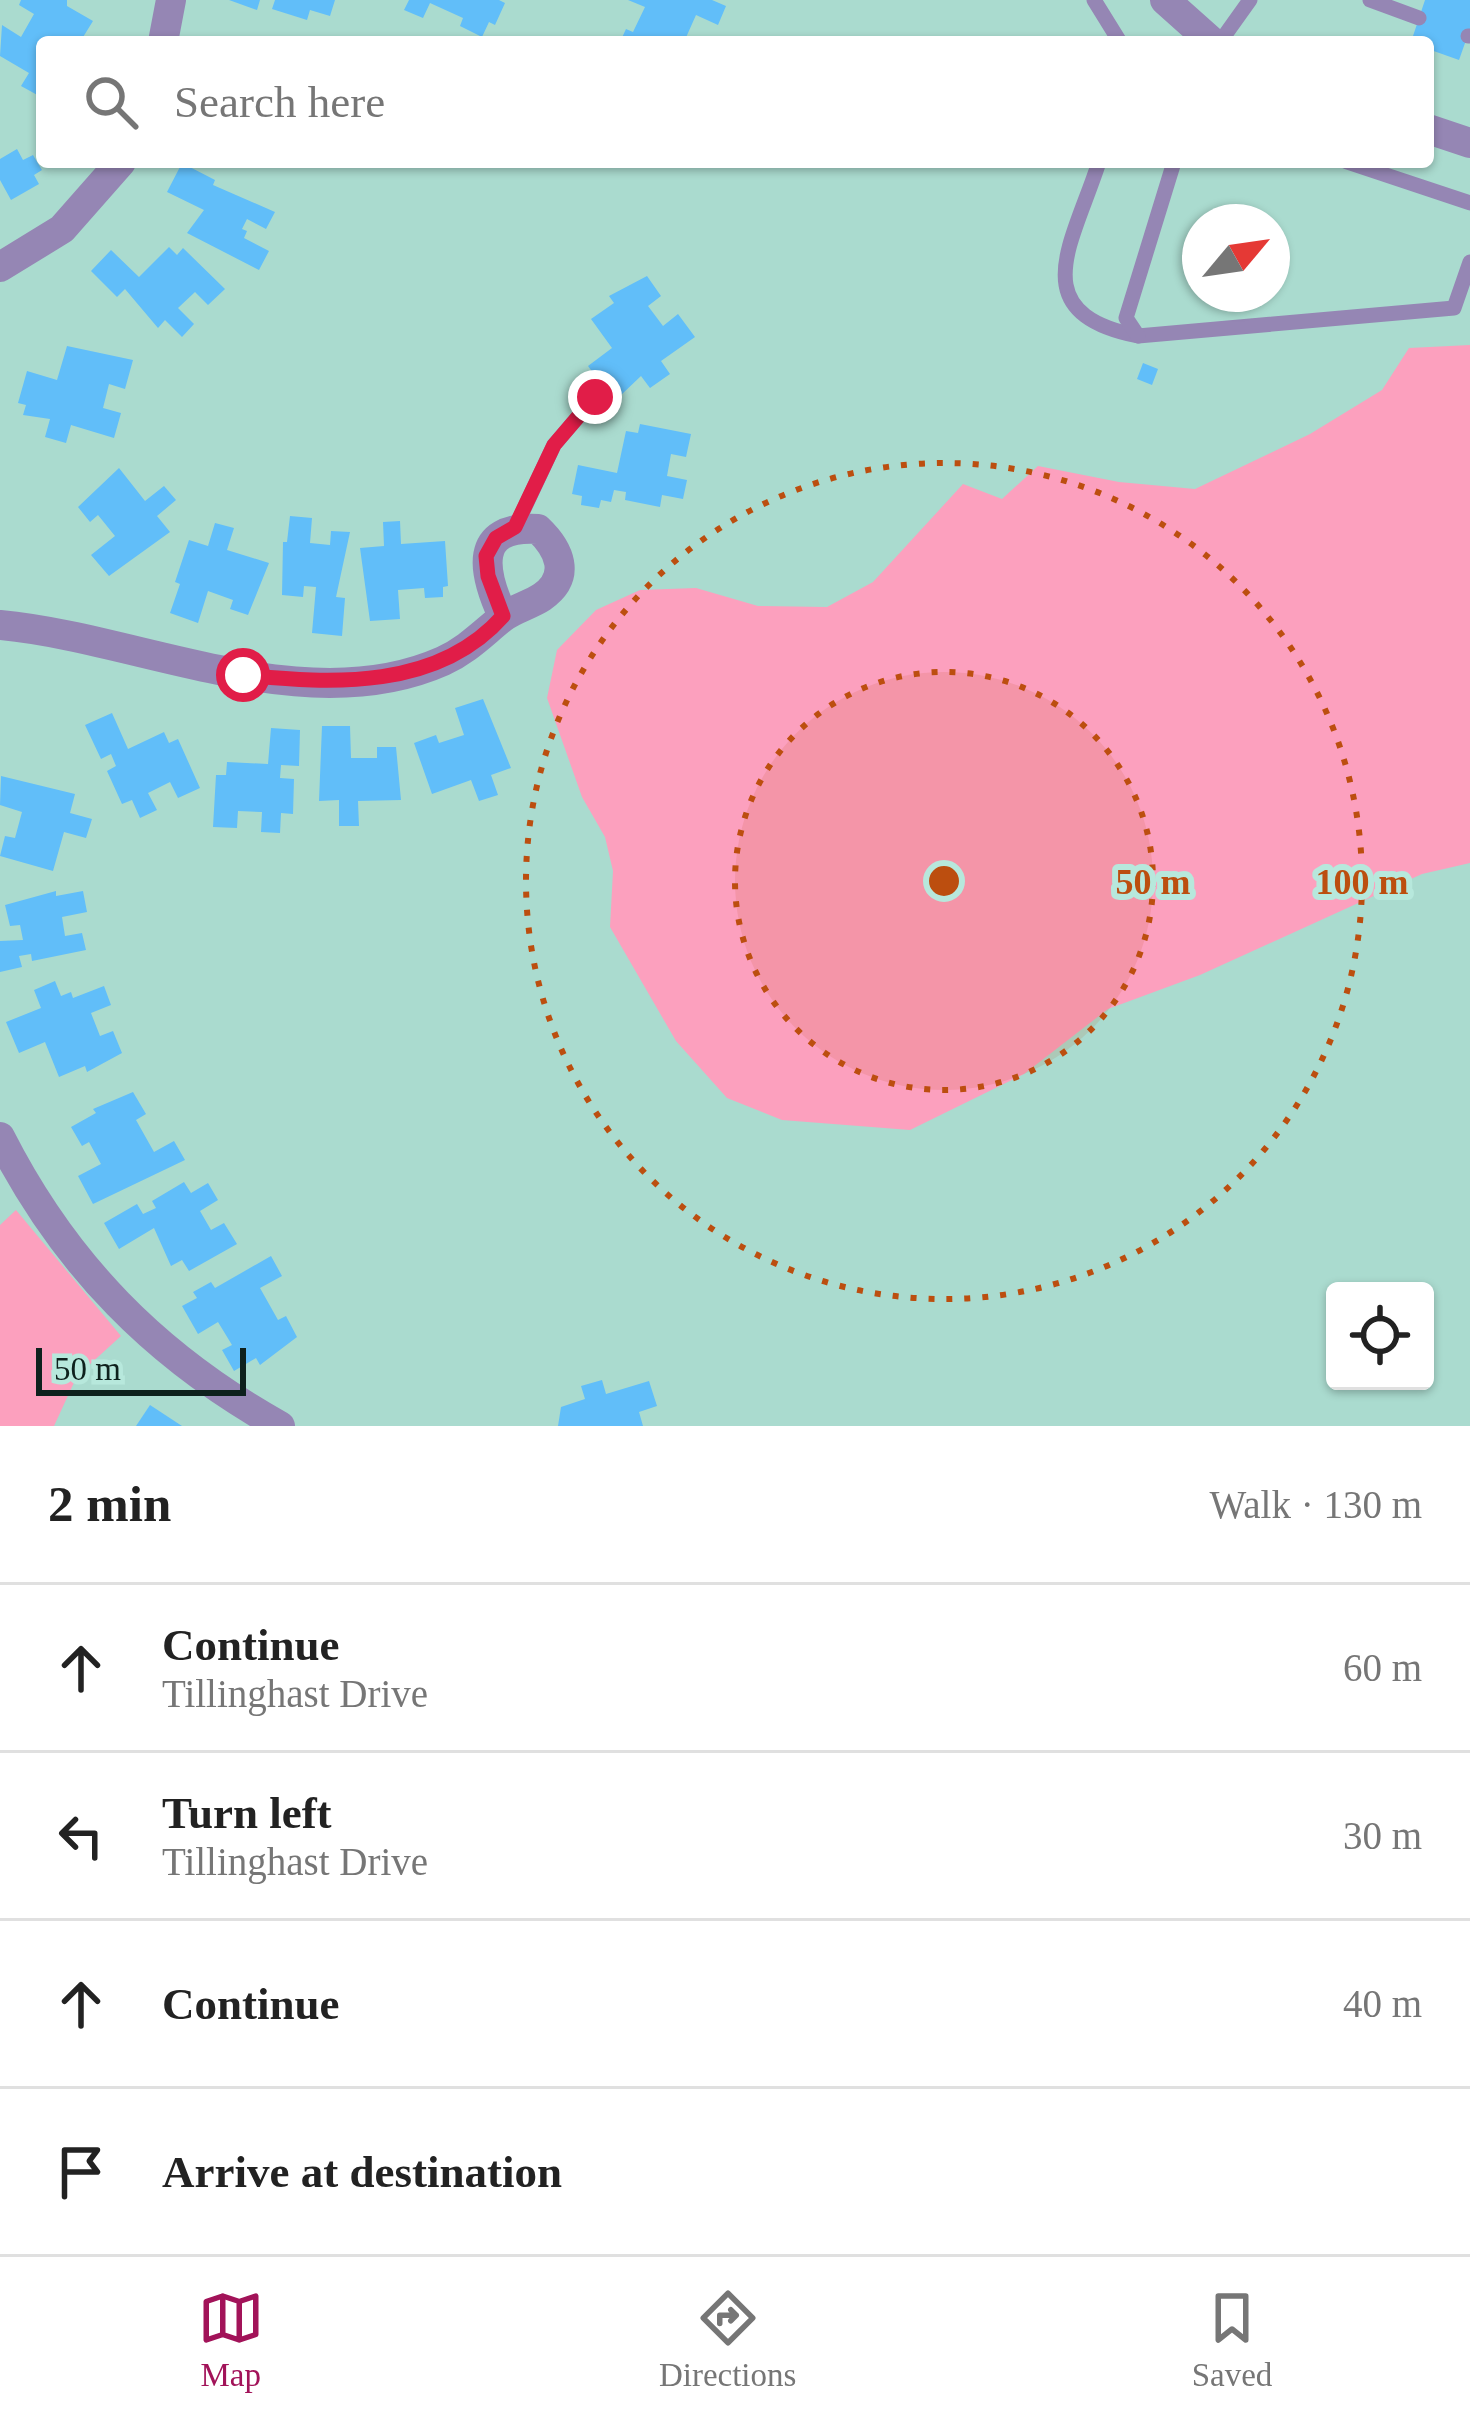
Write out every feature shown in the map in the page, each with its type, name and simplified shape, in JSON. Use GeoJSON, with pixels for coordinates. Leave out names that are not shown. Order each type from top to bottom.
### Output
{"type":"FeatureCollection","features":[{"type":"Feature","properties":{"kind":"street"},"geometry":{"type":"LineString","coordinates":[[164,36],[171,0]]}},
{"type":"Feature","properties":{"kind":"street"},"geometry":{"type":"LineString","coordinates":[[1165,0],[1209,36]]}},
{"type":"Feature","properties":{"kind":"street"},"geometry":{"type":"LineString","coordinates":[[1434,131],[1470,143]]}},
{"type":"Feature","properties":{"kind":"street"},"geometry":{"type":"LineString","coordinates":[[0,267],[62,229],[88,206],[116,168]]}},
{"type":"Feature","properties":{"kind":"street"},"geometry":{"type":"LineString","coordinates":[[0,625],[94,638],[243,675],[337,681],[431,665],[470,646],[503,616],[549,592],[561,573],[558,548],[538,529],[515,527],[496,538],[486,556],[503,616]]}},
{"type":"Feature","properties":{"kind":"street"},"geometry":{"type":"LineString","coordinates":[[0,1138],[47,1224],[118,1306],[183,1367],[280,1426]]}},
{"type":"Feature","properties":{"kind":"lane"},"geometry":{"type":"LineString","coordinates":[[1094,0],[1116,36]]}},
{"type":"Feature","properties":{"kind":"lane"},"geometry":{"type":"LineString","coordinates":[[1221,36],[1250,0]]}},
{"type":"Feature","properties":{"kind":"lane"},"geometry":{"type":"LineString","coordinates":[[1370,0],[1419,18]]}},
{"type":"Feature","properties":{"kind":"lane"},"geometry":{"type":"LineString","coordinates":[[1097,168],[1062,280],[1076,311],[1100,328],[1138,336],[1454,308],[1470,262]]}},
{"type":"Feature","properties":{"kind":"lane"},"geometry":{"type":"LineString","coordinates":[[1138,336],[1126,318],[1172,168]]}},
{"type":"Feature","properties":{"kind":"lane"},"geometry":{"type":"LineString","coordinates":[[1365,168],[1470,203]]}},
{"type":"Feature","properties":{"kind":"lane"},"geometry":{"type":"LineString","coordinates":[[515,527],[554,445],[595,397]]}},
{"type":"Feature","properties":{"kind":"shaded area"},"geometry":{"type":"Polygon","coordinates":[[[1470,345],[1470,863],[1422,874],[1200,975],[1108,1009],[1024,1074],[910,1130],[782,1120],[727,1098],[676,1041],[610,927],[613,871],[605,837],[582,797],[547,698],[557,650],[596,610],[640,590],[696,588],[758,606],[827,607],[873,582],[963,484],[1002,499],[1038,466],[1119,482],[1195,489],[1310,434],[1382,390],[1409,348],[1470,345]]]}},
{"type":"Feature","properties":{"kind":"shaded area"},"geometry":{"type":"Polygon","coordinates":[[[16,1210],[121,1336],[77,1376],[54,1426],[0,1426],[0,1225],[16,1210]]]}},
{"type":"Feature","properties":{"kind":"building"},"geometry":{"type":"Polygon","coordinates":[[[21,0],[67,0],[67,6],[93,21],[84,36],[36,36],[36,94],[21,86],[29,73],[0,56],[2,25],[21,37],[34,14],[19,5],[21,0]]]}},
{"type":"Feature","properties":{"kind":"building"},"geometry":{"type":"Polygon","coordinates":[[[229,0],[260,0],[257,10],[229,0]]]}},
{"type":"Feature","properties":{"kind":"building"},"geometry":{"type":"Polygon","coordinates":[[[275,0],[335,0],[330,16],[310,10],[307,20],[272,9],[275,0]]]}},
{"type":"Feature","properties":{"kind":"building"},"geometry":{"type":"Polygon","coordinates":[[[409,0],[505,3],[495,25],[489,22],[482,36],[460,26],[463,18],[430,3],[423,18],[404,10],[409,0]]]}},
{"type":"Feature","properties":{"kind":"building"},"geometry":{"type":"Polygon","coordinates":[[[628,0],[712,0],[726,6],[718,25],[696,15],[687,36],[623,36],[626,29],[633,32],[645,7],[628,0]]]}},
{"type":"Feature","properties":{"kind":"building"},"geometry":{"type":"Polygon","coordinates":[[[1425,0],[1470,0],[1470,29],[1459,60],[1434,51],[1434,36],[1413,36],[1425,0]]]}},
{"type":"Feature","properties":{"kind":"building"},"geometry":{"type":"Polygon","coordinates":[[[17,149],[23,160],[33,155],[36,168],[42,170],[34,175],[39,184],[11,200],[0,180],[0,159],[17,149]]]}},
{"type":"Feature","properties":{"kind":"building"},"geometry":{"type":"Polygon","coordinates":[[[179,168],[192,168],[215,180],[213,185],[275,212],[266,229],[247,219],[242,229],[247,231],[244,238],[269,251],[259,270],[187,233],[204,210],[167,192],[179,168]]]}},
{"type":"Feature","properties":{"kind":"building"},"geometry":{"type":"Polygon","coordinates":[[[169,247],[177,255],[183,248],[225,289],[208,305],[195,292],[178,308],[194,324],[182,337],[165,320],[158,328],[125,289],[117,297],[91,271],[111,250],[139,277],[169,247]]]}},
{"type":"Feature","properties":{"kind":"building"},"geometry":{"type":"Polygon","coordinates":[[[647,276],[661,296],[648,306],[663,326],[678,314],[695,337],[661,361],[670,374],[650,388],[641,376],[621,395],[616,387],[608,393],[588,366],[612,348],[591,319],[614,303],[609,296],[647,276]]]}},
{"type":"Feature","properties":{"kind":"building"},"geometry":{"type":"Polygon","coordinates":[[[67,346],[133,360],[125,389],[109,384],[103,408],[121,413],[114,438],[71,425],[66,443],[45,437],[50,419],[23,415],[26,405],[18,403],[27,371],[57,380],[67,346]]]}},
{"type":"Feature","properties":{"kind":"building"},"geometry":{"type":"Polygon","coordinates":[[[1143,363],[1158,369],[1152,385],[1137,379],[1143,363]]]}},
{"type":"Feature","properties":{"kind":"building"},"geometry":{"type":"Polygon","coordinates":[[[640,424],[691,434],[686,457],[671,454],[667,476],[687,480],[683,499],[662,495],[660,507],[625,500],[626,492],[614,490],[611,502],[601,500],[599,508],[581,505],[582,496],[572,494],[578,465],[617,473],[626,431],[638,433],[640,424]]]}},
{"type":"Feature","properties":{"kind":"building"},"geometry":{"type":"Polygon","coordinates":[[[119,468],[145,501],[164,486],[176,500],[157,516],[170,532],[109,576],[91,555],[115,536],[98,515],[90,522],[78,507],[119,468]]]}},
{"type":"Feature","properties":{"kind":"building"},"geometry":{"type":"Polygon","coordinates":[[[290,516],[312,518],[310,543],[330,545],[331,531],[350,532],[336,597],[345,598],[342,636],[312,633],[316,587],[304,586],[303,597],[282,595],[283,542],[287,542],[290,516]]]}},
{"type":"Feature","properties":{"kind":"building"},"geometry":{"type":"Polygon","coordinates":[[[400,521],[401,544],[445,541],[448,586],[443,587],[443,597],[425,598],[424,588],[398,590],[400,619],[370,621],[360,548],[384,546],[383,522],[400,521]]]}},
{"type":"Feature","properties":{"kind":"building"},"geometry":{"type":"Polygon","coordinates":[[[215,523],[234,528],[227,550],[269,563],[248,615],[230,609],[233,600],[208,591],[198,623],[170,613],[180,584],[175,582],[189,540],[208,546],[215,523]]]}},
{"type":"Feature","properties":{"kind":"building"},"geometry":{"type":"Polygon","coordinates":[[[483,699],[511,768],[491,775],[498,795],[479,801],[471,780],[432,794],[414,743],[436,735],[439,743],[464,735],[455,708],[483,699]]]}},
{"type":"Feature","properties":{"kind":"building"},"geometry":{"type":"Polygon","coordinates":[[[112,713],[128,749],[164,732],[169,743],[178,739],[200,788],[178,798],[170,782],[148,793],[157,810],[140,818],[132,800],[122,804],[107,771],[116,766],[111,754],[101,759],[85,725],[112,713]]]}},
{"type":"Feature","properties":{"kind":"building"},"geometry":{"type":"Polygon","coordinates":[[[322,726],[350,726],[351,758],[377,758],[377,747],[396,747],[401,800],[358,801],[359,826],[339,826],[339,800],[319,801],[322,726]]]}},
{"type":"Feature","properties":{"kind":"building"},"geometry":{"type":"Polygon","coordinates":[[[271,728],[300,730],[299,766],[281,765],[280,778],[294,779],[293,814],[281,813],[280,833],[261,832],[262,812],[238,811],[237,828],[213,827],[216,775],[226,775],[227,762],[268,764],[271,728]]]}},
{"type":"Feature","properties":{"kind":"building"},"geometry":{"type":"Polygon","coordinates":[[[1,776],[75,794],[70,813],[92,819],[86,838],[64,832],[53,871],[0,856],[5,836],[15,838],[22,812],[0,805],[1,776]]]}},
{"type":"Feature","properties":{"kind":"building"},"geometry":{"type":"Polygon","coordinates":[[[56,891],[56,896],[83,891],[87,912],[62,917],[65,936],[82,933],[86,950],[32,961],[31,954],[19,956],[22,967],[0,972],[0,941],[23,940],[20,925],[10,926],[5,905],[56,891]]]}},
{"type":"Feature","properties":{"kind":"building"},"geometry":{"type":"Polygon","coordinates":[[[55,981],[61,996],[71,992],[73,998],[104,986],[111,1005],[91,1013],[100,1036],[113,1031],[122,1053],[87,1072],[85,1066],[59,1077],[45,1042],[19,1053],[6,1022],[41,1008],[34,990],[55,981]]]}},
{"type":"Feature","properties":{"kind":"building"},"geometry":{"type":"Polygon","coordinates":[[[133,1092],[146,1114],[136,1120],[154,1152],[174,1141],[185,1160],[93,1204],[78,1176],[101,1164],[89,1142],[82,1146],[71,1127],[96,1113],[93,1109],[133,1092]]]}},
{"type":"Feature","properties":{"kind":"building"},"geometry":{"type":"Polygon","coordinates":[[[184,1182],[191,1193],[208,1183],[218,1200],[200,1211],[211,1230],[224,1223],[237,1244],[189,1271],[182,1260],[171,1266],[154,1228],[119,1249],[104,1223],[137,1204],[143,1214],[156,1208],[152,1201],[184,1182]]]}},
{"type":"Feature","properties":{"kind":"building"},"geometry":{"type":"Polygon","coordinates":[[[271,1256],[282,1276],[260,1288],[278,1320],[286,1316],[297,1337],[260,1365],[256,1358],[234,1371],[222,1350],[232,1345],[218,1322],[198,1334],[182,1306],[197,1298],[193,1292],[211,1282],[215,1288],[271,1256]]]}},
{"type":"Feature","properties":{"kind":"building"},"geometry":{"type":"Polygon","coordinates":[[[602,1380],[606,1394],[649,1381],[657,1406],[639,1412],[643,1426],[558,1426],[561,1407],[585,1399],[581,1386],[602,1380]]]}},
{"type":"Feature","properties":{"kind":"building"},"geometry":{"type":"Polygon","coordinates":[[[150,1405],[182,1426],[136,1426],[150,1405]]]}},
{"type":"Feature","properties":{"kind":"route"},"geometry":{"type":"LineString","coordinates":[[243,675],[297,681],[376,678],[444,660],[493,628],[503,616],[492,592],[486,556],[496,538],[515,527],[554,445],[595,397]]}}]}
